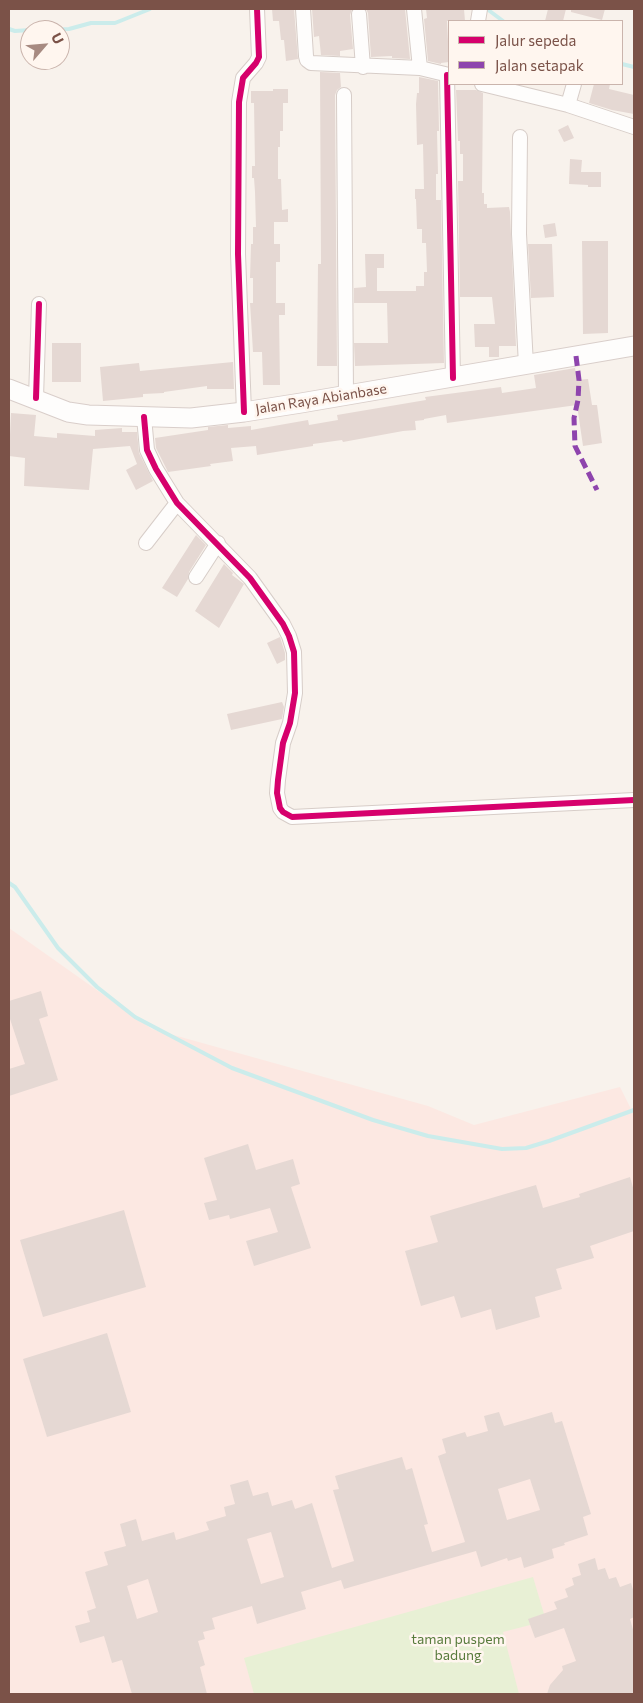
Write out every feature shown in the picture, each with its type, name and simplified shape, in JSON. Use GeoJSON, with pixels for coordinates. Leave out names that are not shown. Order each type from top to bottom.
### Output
{"type":"FeatureCollection","features":[{"type":"Feature","properties":{"kind":"main road","name":"Jalan Raya Abianbase"},"geometry":{"type":"LineString","coordinates":[[9,389],[68,412],[144,418],[191,418],[244,412],[634,346]]}},
{"type":"Feature","properties":{"kind":"street"},"geometry":{"type":"LineString","coordinates":[[303,9],[307,60],[311,63],[420,68],[448,75]]}},
{"type":"Feature","properties":{"kind":"street"},"geometry":{"type":"LineString","coordinates":[[414,9],[420,68]]}},
{"type":"Feature","properties":{"kind":"street"},"geometry":{"type":"LineString","coordinates":[[244,412],[238,254],[239,102],[244,78],[259,57],[257,10]]}},
{"type":"Feature","properties":{"kind":"street"},"geometry":{"type":"LineString","coordinates":[[359,14],[363,66]]}},
{"type":"Feature","properties":{"kind":"street"},"geometry":{"type":"LineString","coordinates":[[448,85],[453,378]]}},
{"type":"Feature","properties":{"kind":"street"},"geometry":{"type":"LineString","coordinates":[[491,85],[527,89],[634,127]]}},
{"type":"Feature","properties":{"kind":"street"},"geometry":{"type":"LineString","coordinates":[[568,105],[574,85]]}},
{"type":"Feature","properties":{"kind":"street"},"geometry":{"type":"LineString","coordinates":[[344,95],[346,395]]}},
{"type":"Feature","properties":{"kind":"street"},"geometry":{"type":"LineString","coordinates":[[520,137],[519,234],[526,365]]}},
{"type":"Feature","properties":{"kind":"street"},"geometry":{"type":"LineString","coordinates":[[36,398],[40,304]]}},
{"type":"Feature","properties":{"kind":"street"},"geometry":{"type":"LineString","coordinates":[[144,418],[147,450],[156,469],[177,503],[250,578],[283,624],[294,652],[295,693],[290,723],[283,743],[278,780],[278,793],[282,812],[292,818],[634,800]]}},
{"type":"Feature","properties":{"kind":"street"},"geometry":{"type":"LineString","coordinates":[[146,543],[177,503]]}},
{"type":"Feature","properties":{"kind":"street"},"geometry":{"type":"LineString","coordinates":[[196,577],[218,544]]}},
{"type":"Feature","properties":{"kind":"shaded area"},"geometry":{"type":"Polygon","coordinates":[[[9,928],[152,1029],[428,1106],[474,1125],[620,1087],[634,1115],[634,1694],[9,1694],[9,928]]]}},
{"type":"Feature","properties":{"kind":"green space","name":"taman puspem badung"},"geometry":{"type":"Polygon","coordinates":[[[533,1577],[544,1614],[529,1619],[530,1625],[503,1632],[519,1694],[254,1694],[244,1658],[533,1577]]]}},
{"type":"Feature","properties":{"kind":"building"},"geometry":{"type":"Polygon","coordinates":[[[272,9],[294,9],[298,59],[286,61],[284,40],[281,40],[279,21],[273,21],[272,9]]]}},
{"type":"Feature","properties":{"kind":"building"},"geometry":{"type":"Polygon","coordinates":[[[312,9],[352,9],[350,15],[353,49],[340,51],[340,56],[321,55],[319,36],[314,37],[312,9]]]}},
{"type":"Feature","properties":{"kind":"building"},"geometry":{"type":"Polygon","coordinates":[[[366,9],[405,9],[410,59],[392,58],[392,56],[371,57],[368,13],[366,9]]]}},
{"type":"Feature","properties":{"kind":"building"},"geometry":{"type":"Polygon","coordinates":[[[426,9],[464,9],[465,20],[447,21],[448,62],[441,64],[428,61],[424,19],[427,18],[426,9]]]}},
{"type":"Feature","properties":{"kind":"building"},"geometry":{"type":"Polygon","coordinates":[[[548,9],[566,9],[563,20],[545,20],[548,9]]]}},
{"type":"Feature","properties":{"kind":"building"},"geometry":{"type":"Polygon","coordinates":[[[571,9],[605,9],[602,20],[571,12],[571,9]]]}},
{"type":"Feature","properties":{"kind":"building"},"geometry":{"type":"Polygon","coordinates":[[[320,72],[340,73],[341,87],[335,95],[337,366],[317,366],[318,264],[321,264],[320,72]]]}},
{"type":"Feature","properties":{"kind":"building"},"geometry":{"type":"Polygon","coordinates":[[[419,77],[438,81],[439,131],[437,131],[438,174],[436,174],[436,200],[441,200],[444,363],[355,366],[354,343],[388,343],[387,303],[354,303],[354,288],[366,287],[365,254],[384,254],[384,268],[377,268],[377,291],[416,291],[416,286],[424,286],[424,272],[427,272],[426,243],[422,243],[422,229],[417,229],[415,199],[415,189],[424,189],[423,144],[417,145],[416,104],[417,93],[419,93],[419,77]]]}},
{"type":"Feature","properties":{"kind":"building"},"geometry":{"type":"Polygon","coordinates":[[[594,85],[610,85],[609,89],[634,95],[634,114],[612,110],[589,103],[594,85]]]}},
{"type":"Feature","properties":{"kind":"building"},"geometry":{"type":"Polygon","coordinates":[[[273,89],[288,89],[288,103],[283,103],[283,131],[280,131],[280,147],[278,147],[278,179],[281,179],[282,210],[288,209],[288,222],[274,222],[274,244],[280,244],[280,262],[276,262],[276,303],[285,303],[285,315],[279,315],[280,385],[263,385],[262,352],[253,352],[250,303],[253,303],[253,278],[250,278],[251,244],[253,244],[253,227],[256,227],[254,178],[252,178],[252,166],[255,166],[254,103],[251,103],[251,91],[273,91],[273,89]]]}},
{"type":"Feature","properties":{"kind":"building"},"geometry":{"type":"Polygon","coordinates":[[[456,90],[476,90],[483,93],[482,193],[484,193],[484,204],[487,204],[487,208],[509,207],[510,212],[516,346],[499,346],[499,357],[489,357],[489,347],[475,347],[474,324],[495,324],[492,297],[460,297],[458,181],[463,181],[463,154],[460,154],[460,141],[458,141],[456,90]]]}},
{"type":"Feature","properties":{"kind":"building"},"geometry":{"type":"Polygon","coordinates":[[[568,125],[574,138],[564,142],[558,130],[568,125]]]}},
{"type":"Feature","properties":{"kind":"building"},"geometry":{"type":"Polygon","coordinates":[[[570,159],[582,160],[581,172],[601,172],[601,187],[569,184],[570,159]]]}},
{"type":"Feature","properties":{"kind":"building"},"geometry":{"type":"Polygon","coordinates":[[[555,223],[557,236],[545,238],[543,225],[555,223]]]}},
{"type":"Feature","properties":{"kind":"building"},"geometry":{"type":"Polygon","coordinates":[[[582,241],[608,241],[608,333],[583,334],[582,241]]]}},
{"type":"Feature","properties":{"kind":"building"},"geometry":{"type":"Polygon","coordinates":[[[528,244],[552,244],[554,297],[531,298],[528,244]]]}},
{"type":"Feature","properties":{"kind":"building"},"geometry":{"type":"Polygon","coordinates":[[[52,343],[81,343],[81,382],[52,382],[52,343]]]}},
{"type":"Feature","properties":{"kind":"building"},"geometry":{"type":"Polygon","coordinates":[[[233,362],[234,389],[207,389],[207,386],[164,393],[143,394],[143,397],[103,401],[100,367],[139,363],[140,371],[233,362]]]}},
{"type":"Feature","properties":{"kind":"building"},"geometry":{"type":"Polygon","coordinates":[[[575,368],[577,380],[588,379],[592,405],[597,405],[602,443],[583,446],[577,405],[447,423],[446,415],[415,421],[416,430],[343,442],[342,440],[313,444],[313,446],[257,455],[256,446],[231,448],[233,461],[168,472],[156,448],[155,438],[208,430],[208,427],[228,425],[228,428],[251,426],[251,430],[308,420],[309,425],[338,420],[337,415],[426,400],[425,397],[501,387],[502,393],[536,388],[534,375],[575,368]]]}},
{"type":"Feature","properties":{"kind":"building"},"geometry":{"type":"Polygon","coordinates":[[[11,413],[36,415],[34,436],[57,438],[57,433],[95,436],[95,430],[122,428],[122,432],[137,432],[139,453],[153,481],[136,490],[126,470],[137,464],[130,446],[93,449],[89,490],[24,486],[25,458],[9,456],[11,413]]]}},
{"type":"Feature","properties":{"kind":"building"},"geometry":{"type":"Polygon","coordinates":[[[196,535],[206,545],[189,572],[188,579],[177,597],[162,588],[196,535]]]}},
{"type":"Feature","properties":{"kind":"building"},"geometry":{"type":"Polygon","coordinates":[[[224,564],[233,573],[232,575],[244,584],[219,628],[195,611],[224,564]]]}},
{"type":"Feature","properties":{"kind":"building"},"geometry":{"type":"Polygon","coordinates":[[[280,637],[285,660],[277,664],[267,643],[280,637]]]}},
{"type":"Feature","properties":{"kind":"building"},"geometry":{"type":"Polygon","coordinates":[[[282,702],[284,707],[282,719],[231,730],[227,714],[282,702]]]}},
{"type":"Feature","properties":{"kind":"building"},"geometry":{"type":"Polygon","coordinates":[[[41,991],[48,1016],[39,1019],[58,1080],[9,1096],[9,1069],[25,1064],[9,1016],[9,1001],[41,991]]]}},
{"type":"Feature","properties":{"kind":"building"},"geometry":{"type":"Polygon","coordinates":[[[248,1144],[256,1170],[293,1159],[300,1184],[291,1187],[311,1248],[254,1266],[246,1241],[278,1232],[270,1208],[230,1219],[229,1215],[209,1220],[204,1203],[217,1200],[204,1158],[248,1144]]]}},
{"type":"Feature","properties":{"kind":"building"},"geometry":{"type":"Polygon","coordinates":[[[630,1177],[634,1191],[634,1231],[590,1246],[594,1258],[556,1269],[562,1289],[535,1297],[540,1317],[496,1330],[491,1309],[461,1318],[454,1296],[421,1306],[405,1251],[438,1242],[430,1216],[536,1185],[543,1208],[580,1197],[579,1194],[630,1177]]]}},
{"type":"Feature","properties":{"kind":"building"},"geometry":{"type":"Polygon","coordinates":[[[124,1210],[146,1287],[43,1317],[20,1240],[124,1210]]]}},
{"type":"Feature","properties":{"kind":"building"},"geometry":{"type":"Polygon","coordinates":[[[107,1333],[131,1412],[47,1437],[23,1359],[107,1333]]]}},
{"type":"Feature","properties":{"kind":"building"},"geometry":{"type":"Polygon","coordinates":[[[499,1412],[504,1426],[552,1412],[555,1423],[562,1421],[591,1514],[583,1517],[588,1535],[552,1549],[554,1558],[524,1568],[521,1557],[508,1561],[507,1558],[481,1567],[476,1551],[344,1589],[341,1580],[301,1592],[306,1609],[257,1624],[252,1606],[212,1618],[215,1629],[203,1632],[205,1639],[198,1641],[205,1665],[200,1667],[207,1694],[132,1694],[122,1660],[112,1663],[104,1636],[80,1643],[75,1626],[90,1622],[87,1611],[96,1608],[85,1572],[108,1565],[104,1552],[126,1546],[120,1524],[136,1519],[142,1541],[174,1532],[176,1540],[209,1530],[206,1522],[226,1516],[224,1507],[235,1504],[230,1485],[248,1480],[253,1496],[268,1492],[272,1506],[292,1500],[295,1509],[312,1503],[332,1568],[354,1561],[333,1490],[339,1489],[335,1476],[402,1457],[406,1470],[412,1468],[428,1524],[424,1525],[432,1552],[465,1542],[438,1456],[446,1453],[442,1439],[465,1432],[467,1437],[488,1431],[484,1416],[499,1412]],[[530,1479],[498,1489],[507,1520],[540,1510],[530,1479]],[[271,1532],[247,1539],[261,1584],[284,1577],[271,1532]],[[148,1579],[127,1586],[137,1619],[158,1612],[148,1579]]]}},
{"type":"Feature","properties":{"kind":"building"},"geometry":{"type":"Polygon","coordinates":[[[595,1558],[598,1570],[605,1568],[609,1579],[616,1577],[620,1587],[631,1583],[634,1593],[634,1617],[630,1619],[634,1633],[634,1694],[547,1694],[550,1685],[563,1670],[562,1666],[576,1661],[564,1628],[535,1638],[528,1619],[557,1609],[554,1602],[568,1597],[565,1589],[574,1585],[572,1578],[581,1575],[578,1564],[595,1558]]]}},
{"type":"Feature","properties":{"kind":"waterway"},"geometry":{"type":"LineString","coordinates":[[70,29],[91,23],[115,23],[150,9]]}},
{"type":"Feature","properties":{"kind":"waterway"},"geometry":{"type":"LineString","coordinates":[[487,9],[502,20]]}},
{"type":"Feature","properties":{"kind":"waterway"},"geometry":{"type":"LineString","coordinates":[[9,29],[20,31]]}},
{"type":"Feature","properties":{"kind":"waterway"},"geometry":{"type":"LineString","coordinates":[[623,64],[634,67]]}},
{"type":"Feature","properties":{"kind":"waterway"},"geometry":{"type":"LineString","coordinates":[[9,883],[15,887],[58,948],[97,987],[135,1017],[232,1068],[373,1120],[428,1136],[502,1149],[526,1148],[634,1110]]}},
{"type":"Feature","properties":{"kind":"marked path"},"geometry":{"type":"LineString","coordinates":[[576,356],[579,380],[578,400],[574,418],[575,446],[597,490]]}},
{"type":"Feature","properties":{"kind":"cycle path"},"geometry":{"type":"LineString","coordinates":[[244,412],[238,254],[239,102],[243,78],[259,57],[257,9]]}},
{"type":"Feature","properties":{"kind":"cycle path"},"geometry":{"type":"LineString","coordinates":[[447,75],[453,378]]}},
{"type":"Feature","properties":{"kind":"cycle path"},"geometry":{"type":"LineString","coordinates":[[36,398],[39,304]]}},
{"type":"Feature","properties":{"kind":"cycle path"},"geometry":{"type":"LineString","coordinates":[[144,417],[147,450],[156,469],[177,503],[250,578],[283,624],[289,636],[294,652],[295,693],[290,723],[283,743],[278,780],[277,793],[280,808],[283,812],[292,817],[634,800]]}}]}
